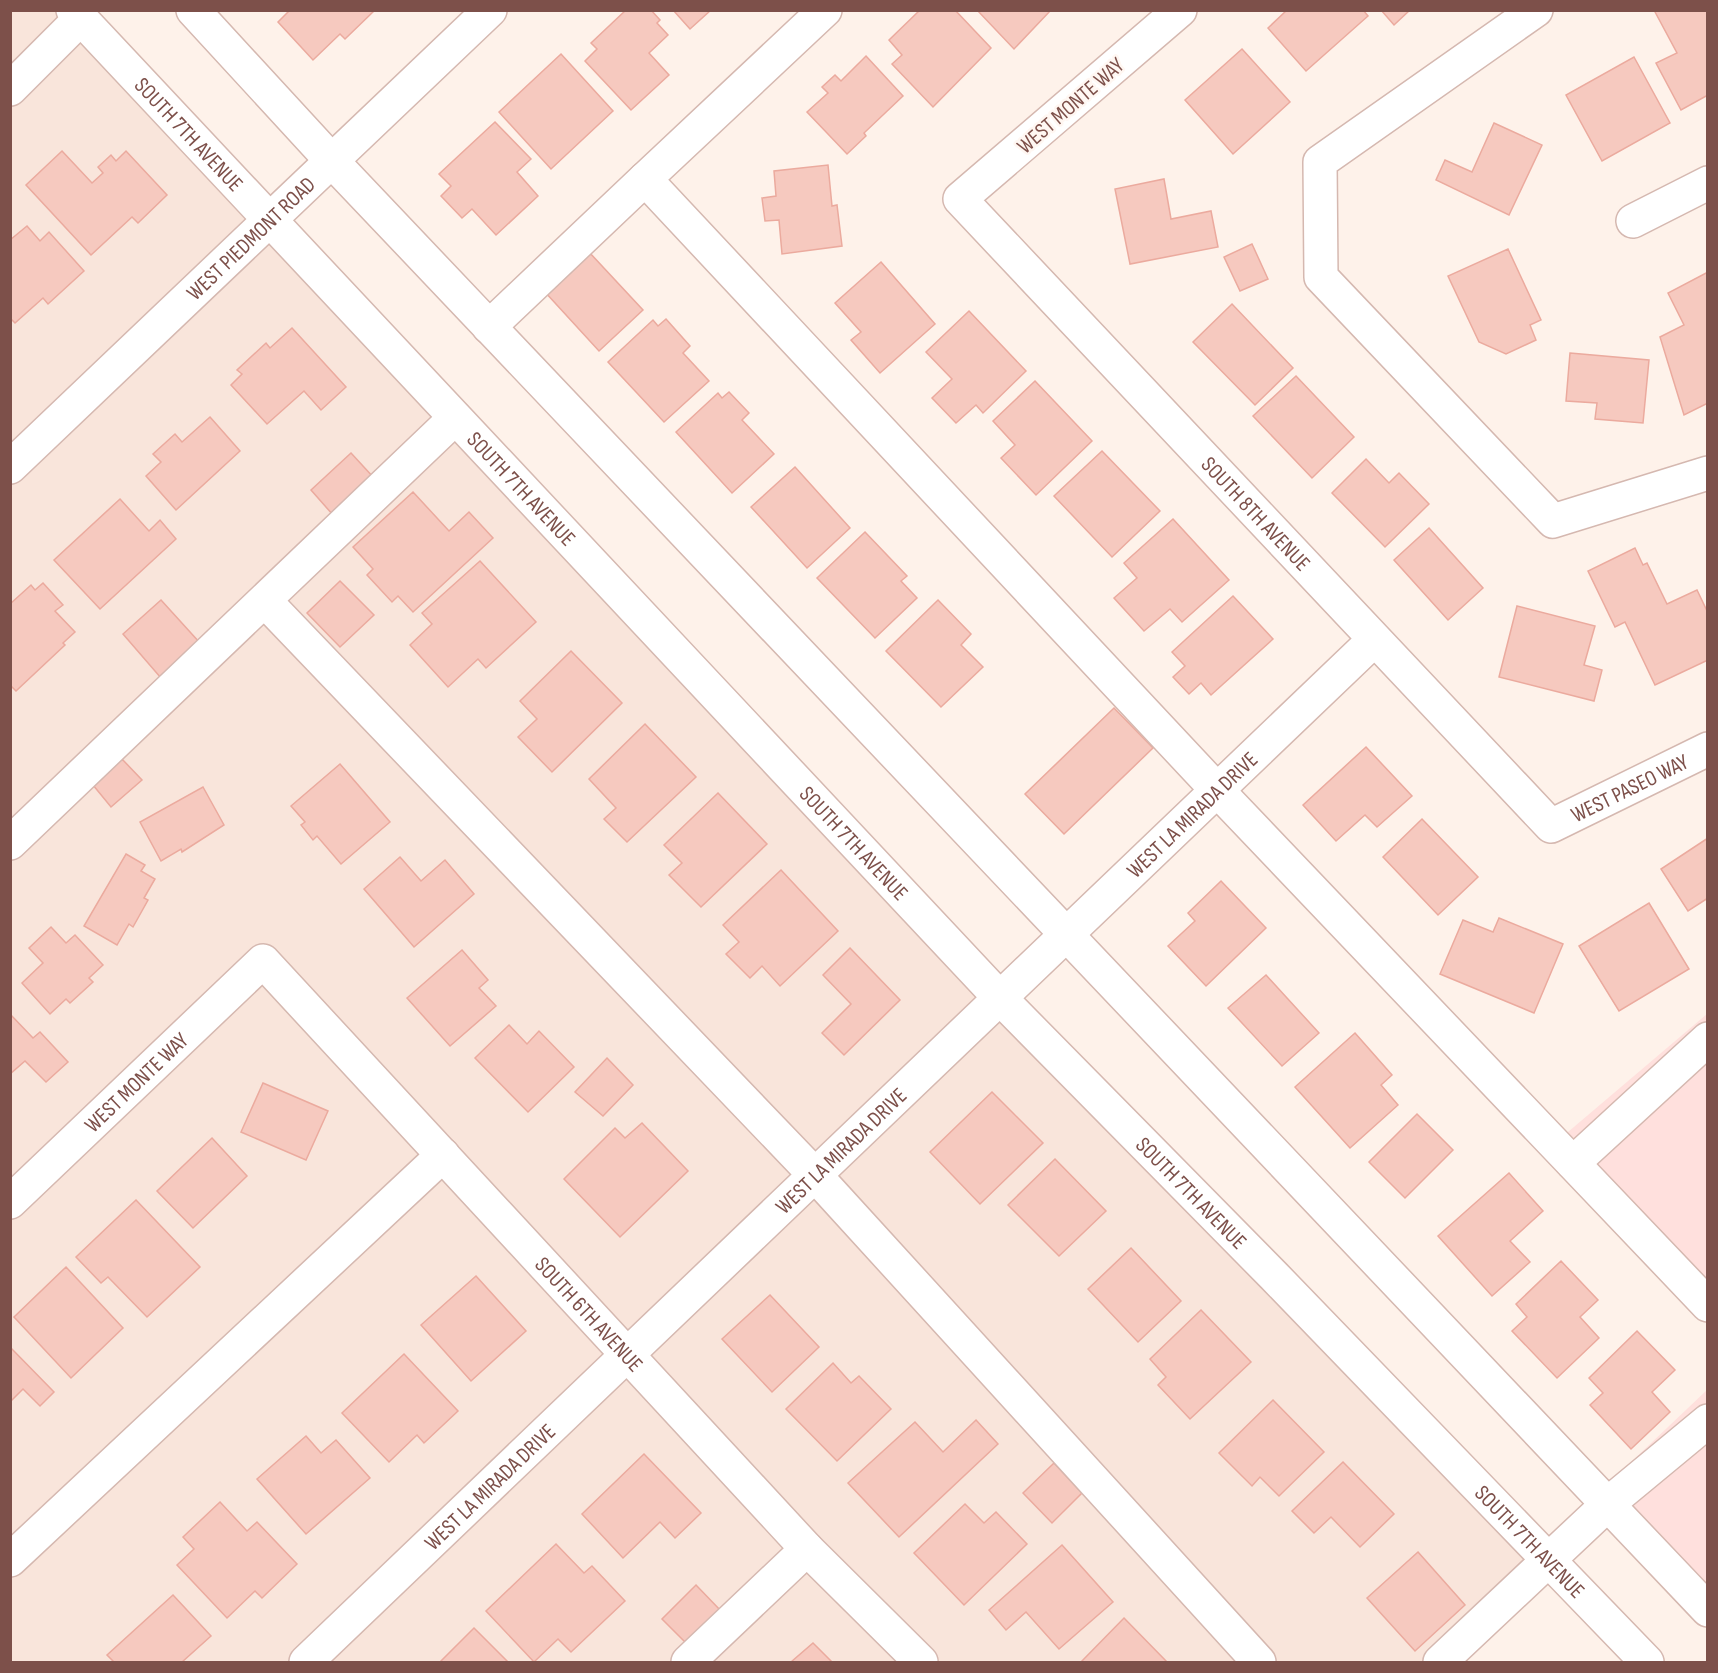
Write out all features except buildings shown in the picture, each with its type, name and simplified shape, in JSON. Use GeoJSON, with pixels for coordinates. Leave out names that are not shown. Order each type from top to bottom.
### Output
{"type":"FeatureCollection","features":[{"type":"Feature","properties":{"kind":"street"},"geometry":{"type":"LineString","coordinates":[[193,10],[330,159],[1066,936],[1609,1503],[1707,1610]]}},
{"type":"Feature","properties":{"kind":"street","name":"WEST PIEDMONT ROAD"},"geometry":{"type":"LineString","coordinates":[[10,467],[271,220],[330,159],[490,10]]}},
{"type":"Feature","properties":{"kind":"street"},"geometry":{"type":"LineString","coordinates":[[489,327],[825,10]]}},
{"type":"Feature","properties":{"kind":"street","name":"WEST MONTE WAY"},"geometry":{"type":"LineString","coordinates":[[960,199],[1180,10]]}},
{"type":"Feature","properties":{"kind":"street"},"geometry":{"type":"LineString","coordinates":[[1536,10],[1320,162],[1321,277],[1553,521],[1707,473]]}},
{"type":"Feature","properties":{"kind":"street"},"geometry":{"type":"LineString","coordinates":[[10,89],[77,14]]}},
{"type":"Feature","properties":{"kind":"street","name":"SOUTH 7TH AVENUE"},"geometry":{"type":"LineString","coordinates":[[77,14],[1000,998],[1274,1276],[1647,1662]]}},
{"type":"Feature","properties":{"kind":"street"},"geometry":{"type":"LineString","coordinates":[[645,179],[1217,790],[1707,1305]]}},
{"type":"Feature","properties":{"kind":"street"},"geometry":{"type":"LineString","coordinates":[[1633,221],[1707,183]]}},
{"type":"Feature","properties":{"kind":"street","name":"SOUTH 8TH AVENUE"},"geometry":{"type":"LineString","coordinates":[[960,199],[1551,826]]}},
{"type":"Feature","properties":{"kind":"street"},"geometry":{"type":"LineString","coordinates":[[10,843],[455,418]]}},
{"type":"Feature","properties":{"kind":"street"},"geometry":{"type":"LineString","coordinates":[[265,601],[814,1174],[1259,1662]]}},
{"type":"Feature","properties":{"kind":"street","name":"WEST LA MIRADA DRIVE"},"geometry":{"type":"LineString","coordinates":[[306,1662],[1374,640]]}},
{"type":"Feature","properties":{"kind":"street","name":"WEST PASEO WAY"},"geometry":{"type":"LineString","coordinates":[[1551,826],[1707,749]]}},
{"type":"Feature","properties":{"kind":"street","name":"WEST MONTE WAY"},"geometry":{"type":"LineString","coordinates":[[10,1202],[263,961]]}},
{"type":"Feature","properties":{"kind":"street","name":"SOUTH 6TH AVENUE"},"geometry":{"type":"LineString","coordinates":[[263,961],[807,1549],[921,1662]]}},
{"type":"Feature","properties":{"kind":"street"},"geometry":{"type":"LineString","coordinates":[[1573,1163],[1707,1039]]}},
{"type":"Feature","properties":{"kind":"street"},"geometry":{"type":"LineString","coordinates":[[10,1560],[443,1155]]}},
{"type":"Feature","properties":{"kind":"street"},"geometry":{"type":"LineString","coordinates":[[1440,1662],[1609,1503],[1707,1421]]}},
{"type":"Feature","properties":{"kind":"street"},"geometry":{"type":"LineString","coordinates":[[688,1662],[807,1549]]}},
{"type":"Feature","properties":{"kind":"shaded area"},"geometry":{"type":"Polygon","coordinates":[[[73,10],[1548,1560],[1440,1662],[11,1662],[10,11],[73,10]]]}},
{"type":"Feature","properties":{"kind":"shaded area"},"geometry":{"type":"Polygon","coordinates":[[[1707,1014],[1707,1324],[1548,1149],[1707,1014]]]}},
{"type":"Feature","properties":{"kind":"shaded area"},"geometry":{"type":"Polygon","coordinates":[[[1707,1390],[1707,1587],[1608,1484],[1707,1390]]]}}]}
